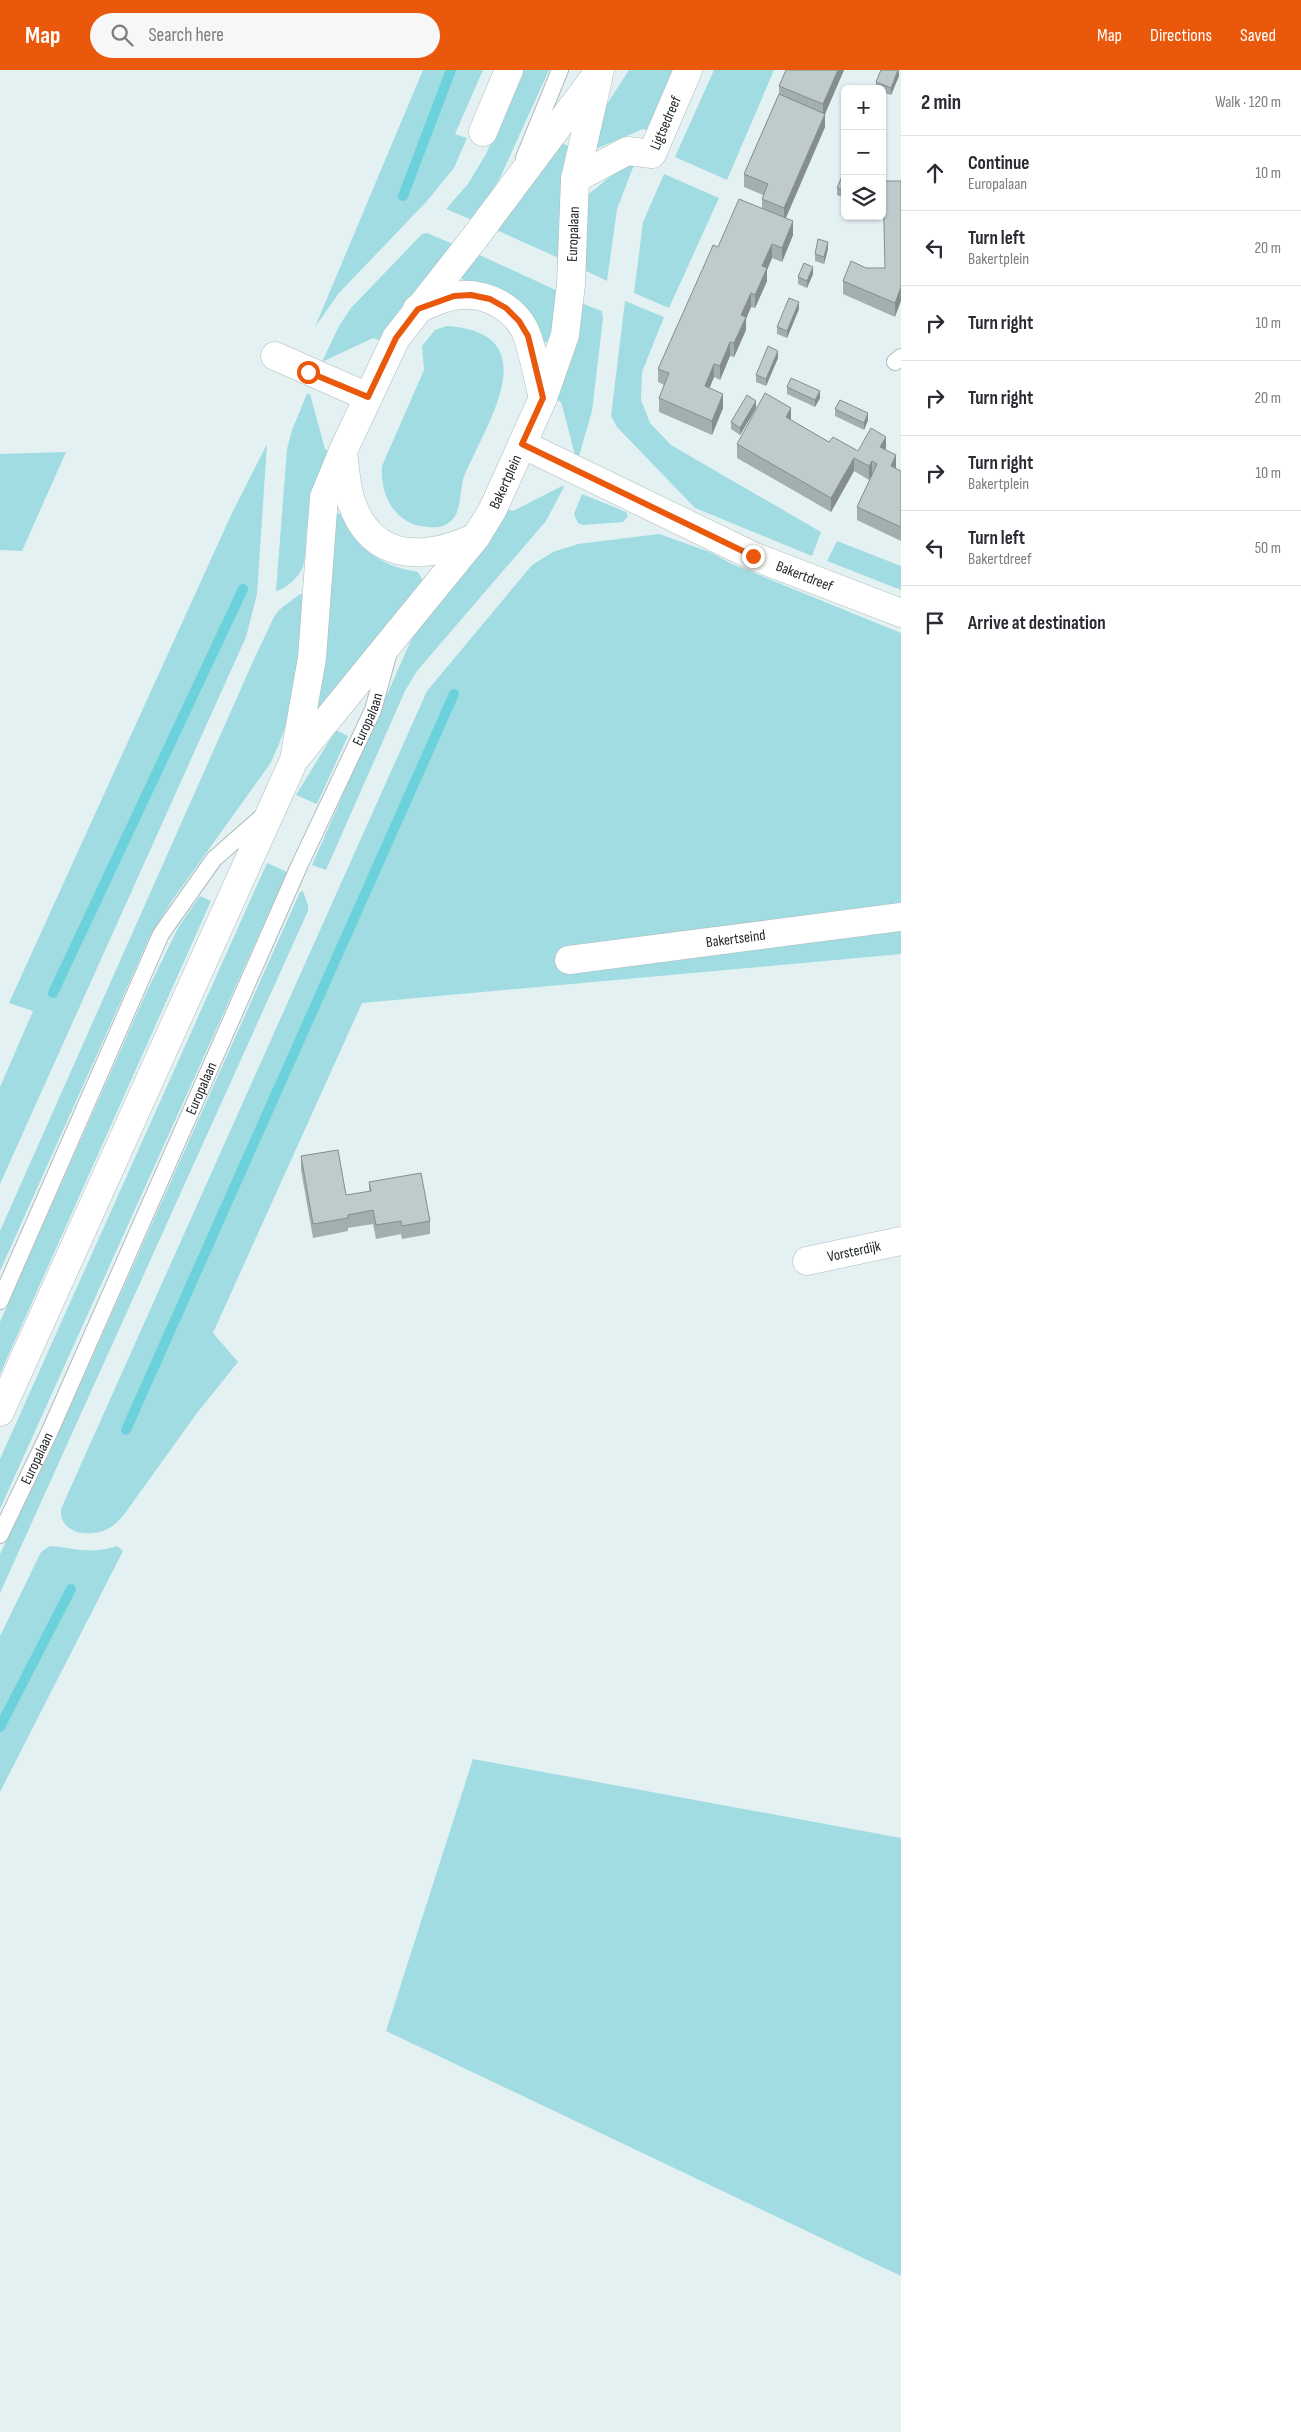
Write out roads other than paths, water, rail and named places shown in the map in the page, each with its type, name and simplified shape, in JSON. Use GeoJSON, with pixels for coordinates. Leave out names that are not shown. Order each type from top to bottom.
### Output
{"type":"FeatureCollection","features":[{"type":"Feature","properties":{"kind":"main road"},"geometry":{"type":"LineString","coordinates":[[483,132],[509,70]]}},
{"type":"Feature","properties":{"kind":"main road","name":"Europalaan"},"geometry":{"type":"LineString","coordinates":[[418,309],[510,191],[600,70]]}},
{"type":"Feature","properties":{"kind":"main road","name":"Europalaan"},"geometry":{"type":"LineString","coordinates":[[543,398],[565,335],[571,284],[574,180],[600,70]]}},
{"type":"Feature","properties":{"kind":"main road","name":"Ligtsedreef"},"geometry":{"type":"LineString","coordinates":[[574,180],[627,151],[652,154],[688,70]]}},
{"type":"Feature","properties":{"kind":"main road"},"geometry":{"type":"LineString","coordinates":[[476,537],[446,549],[412,554],[395,551],[379,542],[365,529],[350,498],[343,451],[396,338],[418,309],[454,296],[471,295],[490,299],[506,308],[519,321],[528,336],[543,398]]}},
{"type":"Feature","properties":{"kind":"main road"},"geometry":{"type":"LineString","coordinates":[[276,356],[368,397]]}},
{"type":"Feature","properties":{"kind":"main road","name":"Bakertplein"},"geometry":{"type":"LineString","coordinates":[[476,537],[493,509],[543,398]]}},
{"type":"Feature","properties":{"kind":"main road","name":"Bakertdreef"},"geometry":{"type":"LineString","coordinates":[[522,444],[753,556],[901,613]]}},
{"type":"Feature","properties":{"kind":"main road","name":"Europalaan"},"geometry":{"type":"LineString","coordinates":[[294,760],[312,658],[324,497],[343,451]]}},
{"type":"Feature","properties":{"kind":"main road","name":"Europalaan"},"geometry":{"type":"LineString","coordinates":[[0,1412],[294,760],[476,537]]}},
{"type":"Feature","properties":{"kind":"main road","name":"Bakertseind"},"geometry":{"type":"LineString","coordinates":[[569,960],[901,917]]}},
{"type":"Feature","properties":{"kind":"main road","name":"Vorsterdijk"},"geometry":{"type":"LineString","coordinates":[[807,1261],[901,1241]]}},
{"type":"Feature","properties":{"kind":"lane","name":"Europalaan"},"geometry":{"type":"LineString","coordinates":[[510,191],[560,70]]}},
{"type":"Feature","properties":{"kind":"lane","name":"Europalaan"},"geometry":{"type":"LineString","coordinates":[[0,1534],[50,1434],[300,864],[373,710],[393,638]]}},
{"type":"Feature","properties":{"kind":"lane","name":"Europalaan"},"geometry":{"type":"LineString","coordinates":[[0,1301],[161,934],[214,859],[273,806]]}},
{"type":"Feature","properties":{"kind":"waterway"},"geometry":{"type":"LineString","coordinates":[[403,196],[451,70]]}},
{"type":"Feature","properties":{"kind":"waterway"},"geometry":{"type":"LineString","coordinates":[[53,993],[243,589]]}},
{"type":"Feature","properties":{"kind":"waterway"},"geometry":{"type":"LineString","coordinates":[[126,1430],[454,694]]}},
{"type":"Feature","properties":{"kind":"waterway"},"geometry":{"type":"LineString","coordinates":[[0,1727],[71,1589]]}}]}
